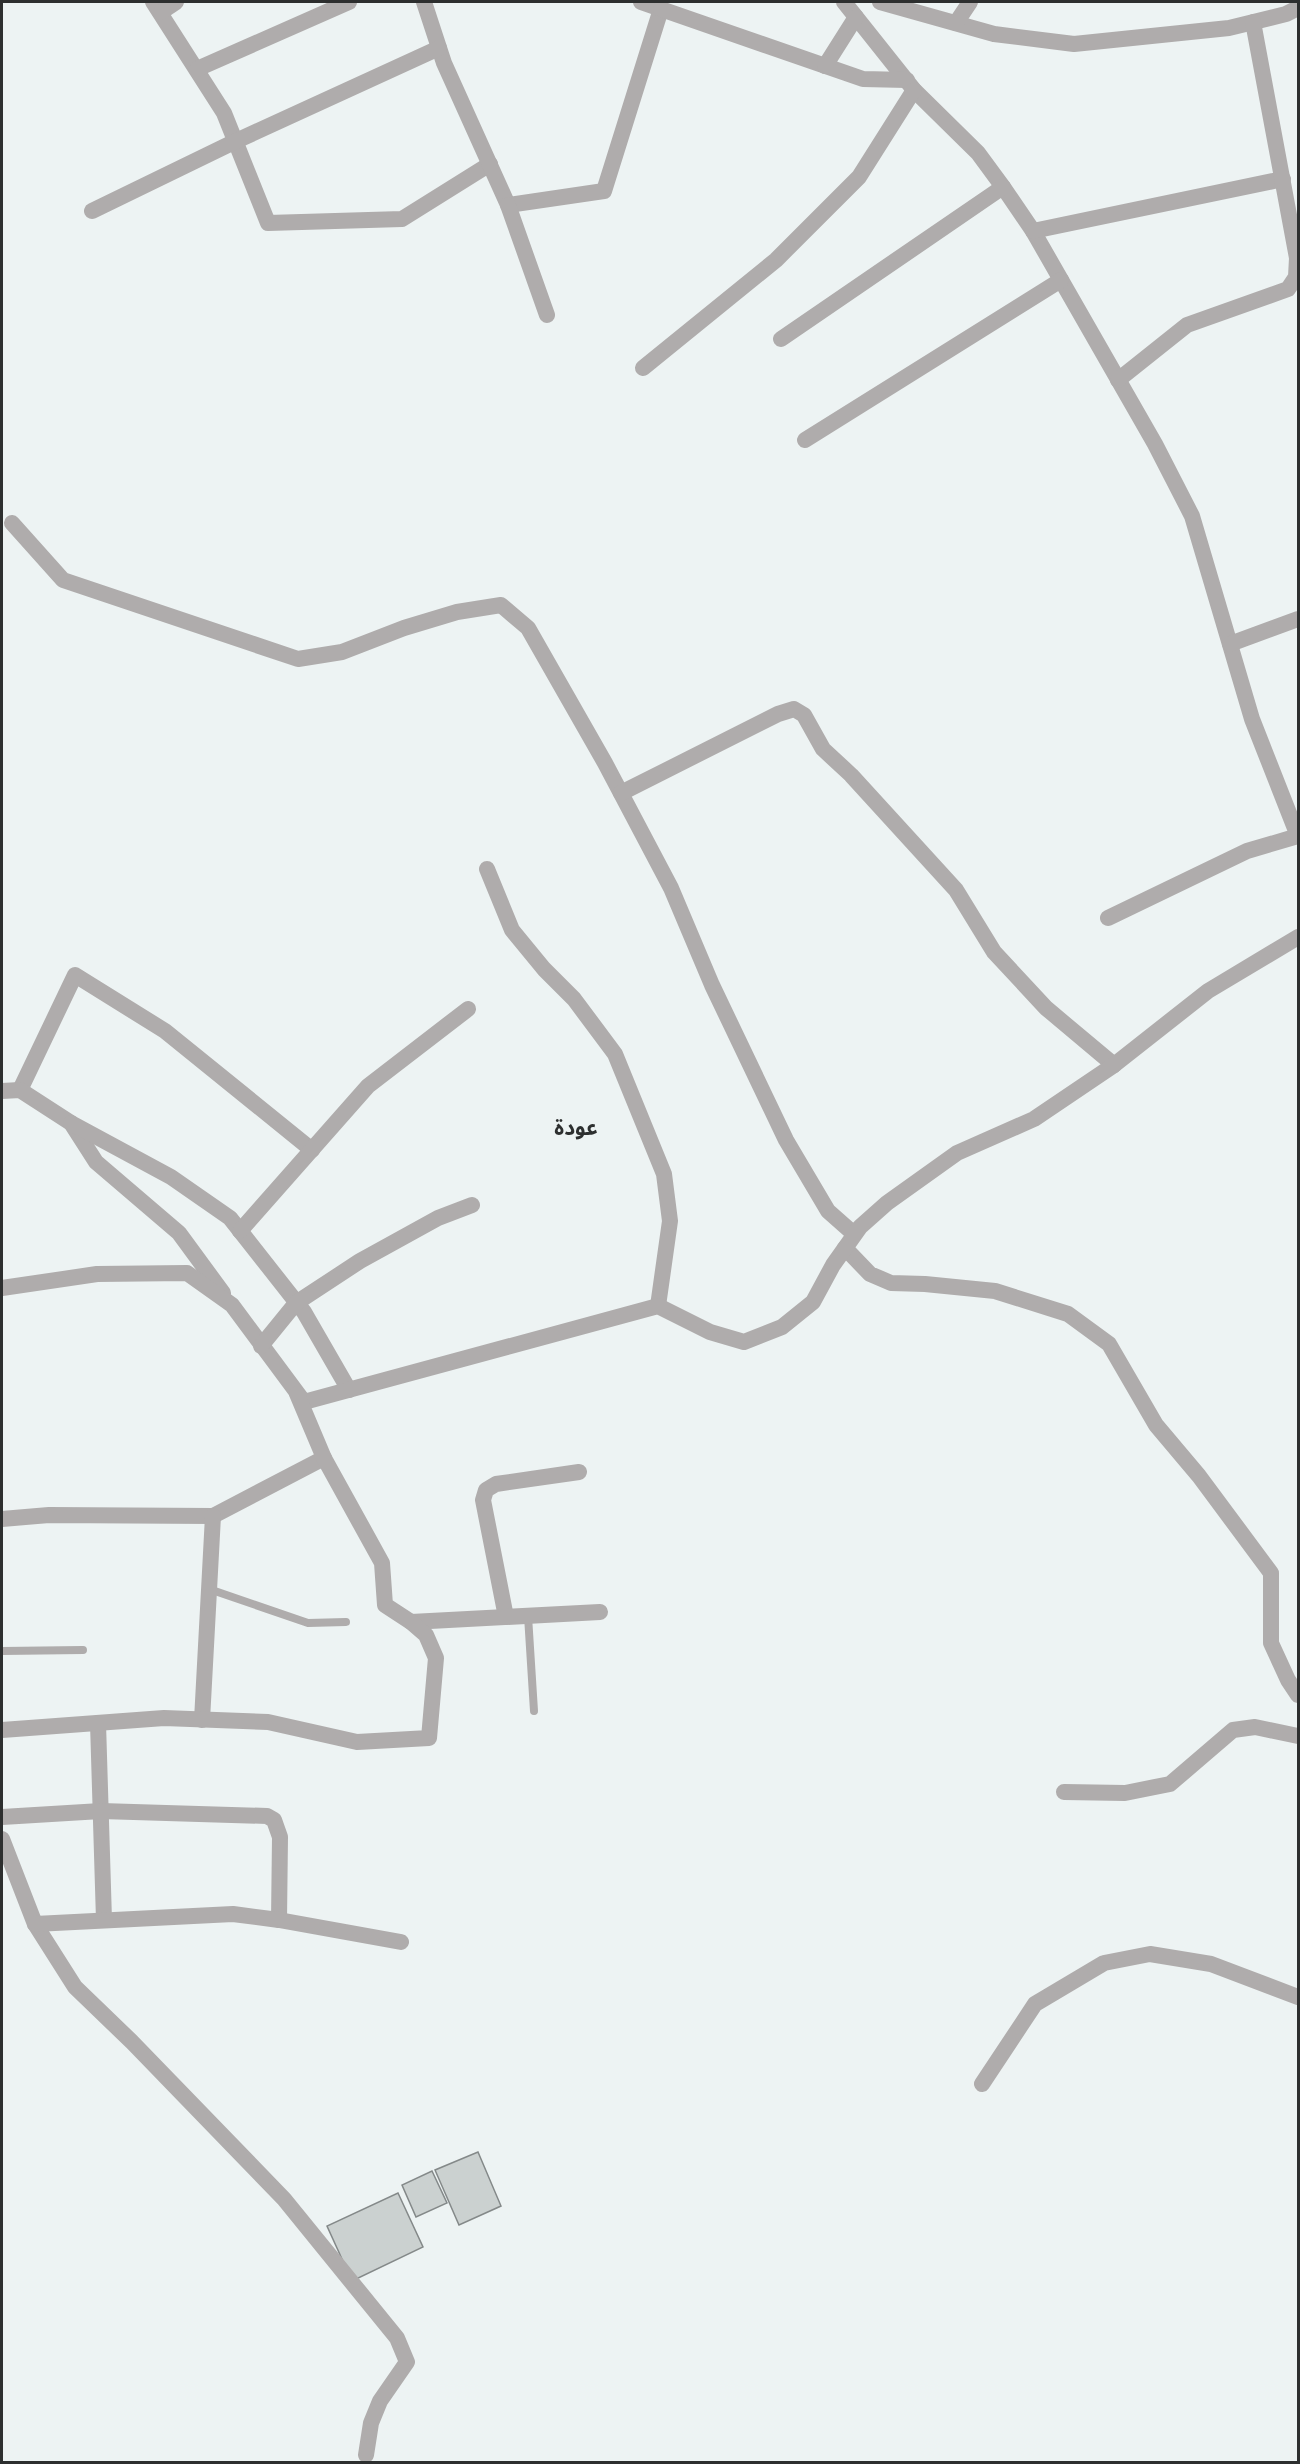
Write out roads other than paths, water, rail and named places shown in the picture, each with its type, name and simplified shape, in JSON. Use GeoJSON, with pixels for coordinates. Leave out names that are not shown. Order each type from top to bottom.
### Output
{"type":"FeatureCollection","features":[{"type":"Feature","properties":{"kind":"street"},"geometry":{"type":"LineString","coordinates":[[176,2],[157,7],[224,113],[268,223],[402,219],[490,164]]}},
{"type":"Feature","properties":{"kind":"street"},"geometry":{"type":"LineString","coordinates":[[196,69],[349,2]]}},
{"type":"Feature","properties":{"kind":"street"},"geometry":{"type":"LineString","coordinates":[[424,2],[439,48],[508,205],[547,315]]}},
{"type":"Feature","properties":{"kind":"street"},"geometry":{"type":"LineString","coordinates":[[641,2],[863,79],[911,85]]}},
{"type":"Feature","properties":{"kind":"street"},"geometry":{"type":"LineString","coordinates":[[844,2],[911,85],[978,153],[1003,187],[1033,231],[1155,444],[1192,516],[1252,719],[1298,836],[1247,851],[1108,918]]}},
{"type":"Feature","properties":{"kind":"street"},"geometry":{"type":"LineString","coordinates":[[880,2],[994,34],[1074,44],[1229,28],[1286,14],[1299,8]]}},
{"type":"Feature","properties":{"kind":"street"},"geometry":{"type":"LineString","coordinates":[[957,23],[970,2]]}},
{"type":"Feature","properties":{"kind":"street"},"geometry":{"type":"LineString","coordinates":[[508,205],[604,191],[661,9]]}},
{"type":"Feature","properties":{"kind":"street"},"geometry":{"type":"LineString","coordinates":[[825,66],[856,17]]}},
{"type":"Feature","properties":{"kind":"street"},"geometry":{"type":"LineString","coordinates":[[1118,381],[1187,325],[1288,289],[1296,278],[1298,258],[1253,22]]}},
{"type":"Feature","properties":{"kind":"street"},"geometry":{"type":"LineString","coordinates":[[92,211],[236,141],[439,48]]}},
{"type":"Feature","properties":{"kind":"street"},"geometry":{"type":"LineString","coordinates":[[643,368],[776,260],[859,177],[911,85]]}},
{"type":"Feature","properties":{"kind":"street"},"geometry":{"type":"LineString","coordinates":[[1033,231],[1283,179]]}},
{"type":"Feature","properties":{"kind":"street"},"geometry":{"type":"LineString","coordinates":[[781,339],[1003,187]]}},
{"type":"Feature","properties":{"kind":"street"},"geometry":{"type":"LineString","coordinates":[[805,440],[1061,280]]}},
{"type":"Feature","properties":{"kind":"street"},"geometry":{"type":"LineString","coordinates":[[12,523],[63,580],[298,658],[342,652],[404,628],[446,615],[501,605],[528,628],[672,888],[712,985],[786,1140],[828,1211],[854,1234]]}},
{"type":"Feature","properties":{"kind":"street"},"geometry":{"type":"LineString","coordinates":[[1230,644],[1299,618]]}},
{"type":"Feature","properties":{"kind":"street"},"geometry":{"type":"LineString","coordinates":[[621,793],[778,714],[795,709],[804,716],[823,749],[851,775],[956,890],[994,952],[1046,1008],[1114,1065]]}},
{"type":"Feature","properties":{"kind":"street"},"geometry":{"type":"LineString","coordinates":[[488,869],[512,930],[544,969],[574,999],[615,1054],[664,1174],[670,1221],[658,1306]]}},
{"type":"Feature","properties":{"kind":"street"},"geometry":{"type":"LineString","coordinates":[[70,1123],[96,1162],[179,1233],[304,1402],[658,1306],[710,1332],[744,1342],[782,1327],[813,1302],[854,1234],[887,1203],[957,1153],[1034,1119],[1114,1065],[1208,991],[1299,937]]}},
{"type":"Feature","properties":{"kind":"street"},"geometry":{"type":"LineString","coordinates":[[20,1090],[75,975],[165,1031],[312,1150]]}},
{"type":"Feature","properties":{"kind":"street"},"geometry":{"type":"LineString","coordinates":[[240,1231],[368,1086],[468,1009]]}},
{"type":"Feature","properties":{"kind":"street"},"geometry":{"type":"LineString","coordinates":[[2,1091],[20,1090],[70,1123],[171,1177],[230,1218],[304,1312],[349,1390]]}},
{"type":"Feature","properties":{"kind":"street"},"geometry":{"type":"LineString","coordinates":[[261,1346],[296,1303],[360,1261],[438,1218],[472,1205]]}},
{"type":"Feature","properties":{"kind":"street"},"geometry":{"type":"LineString","coordinates":[[845,1248],[870,1274],[891,1283],[995,1291],[1068,1314],[1109,1344],[1156,1425],[1199,1476],[1271,1573],[1271,1643],[1288,1680],[1299,1695]]}},
{"type":"Feature","properties":{"kind":"street"},"geometry":{"type":"LineString","coordinates":[[2,1288],[97,1274],[187,1273],[232,1305]]}},
{"type":"Feature","properties":{"kind":"street"},"geometry":{"type":"LineString","coordinates":[[2,1730],[164,1718],[268,1722],[357,1742],[429,1738],[436,1658],[426,1635],[385,1605],[382,1563],[324,1458],[296,1393]]}},
{"type":"Feature","properties":{"kind":"street"},"geometry":{"type":"LineString","coordinates":[[2,1519],[50,1515],[213,1516],[324,1458]]}},
{"type":"Feature","properties":{"kind":"street"},"geometry":{"type":"LineString","coordinates":[[506,1617],[483,1500],[486,1490],[496,1484],[579,1472]]}},
{"type":"Feature","properties":{"kind":"street"},"geometry":{"type":"LineString","coordinates":[[202,1720],[213,1516]]}},
{"type":"Feature","properties":{"kind":"street"},"geometry":{"type":"LineString","coordinates":[[411,1622],[600,1612]]}},
{"type":"Feature","properties":{"kind":"street"},"geometry":{"type":"LineString","coordinates":[[98,1723],[104,1920]]}},
{"type":"Feature","properties":{"kind":"street"},"geometry":{"type":"LineString","coordinates":[[1064,1792],[1125,1793],[1170,1784],[1233,1730],[1255,1727],[1299,1736]]}},
{"type":"Feature","properties":{"kind":"street"},"geometry":{"type":"LineString","coordinates":[[2,1817],[101,1810],[267,1816],[274,1820],[280,1837],[279,1920]]}},
{"type":"Feature","properties":{"kind":"street"},"geometry":{"type":"LineString","coordinates":[[2,1839],[36,1924],[75,1987],[132,2042],[284,2199],[396,2338],[407,2362],[380,2401],[371,2422],[366,2455]]}},
{"type":"Feature","properties":{"kind":"street"},"geometry":{"type":"LineString","coordinates":[[36,1924],[233,1914],[401,1942]]}},
{"type":"Feature","properties":{"kind":"street"},"geometry":{"type":"LineString","coordinates":[[982,2084],[1035,2004],[1104,1963],[1150,1954],[1211,1964],[1299,1997]]}},
{"type":"Feature","properties":{"kind":"lane"},"geometry":{"type":"LineString","coordinates":[[209,1589],[308,1623],[346,1622]]}},
{"type":"Feature","properties":{"kind":"lane"},"geometry":{"type":"LineString","coordinates":[[528,1616],[534,1711]]}},
{"type":"Feature","properties":{"kind":"lane"},"geometry":{"type":"LineString","coordinates":[[2,1651],[83,1650]]}},
{"type":"Feature","properties":{"kind":"district","name":"عودة"},"geometry":{"type":"Point","coordinates":[576,1127]}}]}
